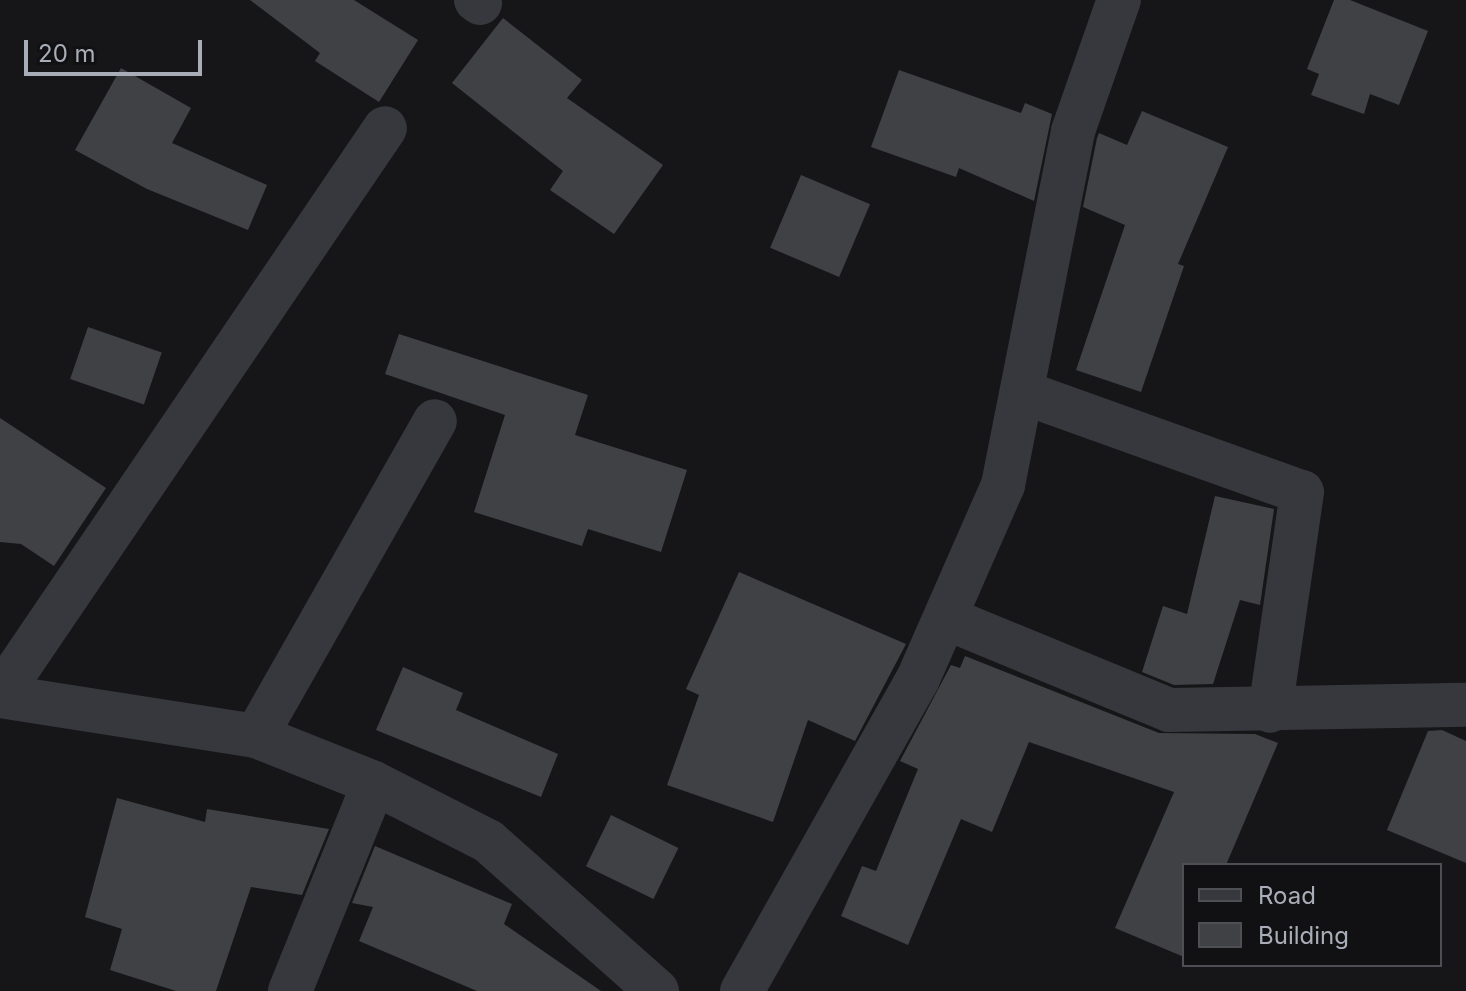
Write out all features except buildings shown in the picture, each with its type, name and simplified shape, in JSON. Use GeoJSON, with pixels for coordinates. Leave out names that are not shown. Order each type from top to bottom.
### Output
{"type":"FeatureCollection","features":[{"type":"Feature","properties":{"kind":"street"},"geometry":{"type":"LineString","coordinates":[[742,991],[917,681],[1003,485],[1073,131],[1119,0]]}},
{"type":"Feature","properties":{"kind":"street"},"geometry":{"type":"LineString","coordinates":[[385,128],[0,695],[256,736],[374,783],[488,841],[657,991]]}},
{"type":"Feature","properties":{"kind":"street"},"geometry":{"type":"LineString","coordinates":[[1022,392],[1302,492],[1270,711]]}},
{"type":"Feature","properties":{"kind":"street"},"geometry":{"type":"LineString","coordinates":[[256,736],[435,421]]}},
{"type":"Feature","properties":{"kind":"street"},"geometry":{"type":"LineString","coordinates":[[946,618],[1169,710],[1270,711],[1466,705]]}},
{"type":"Feature","properties":{"kind":"street"},"geometry":{"type":"LineString","coordinates":[[290,991],[374,783]]}}]}
